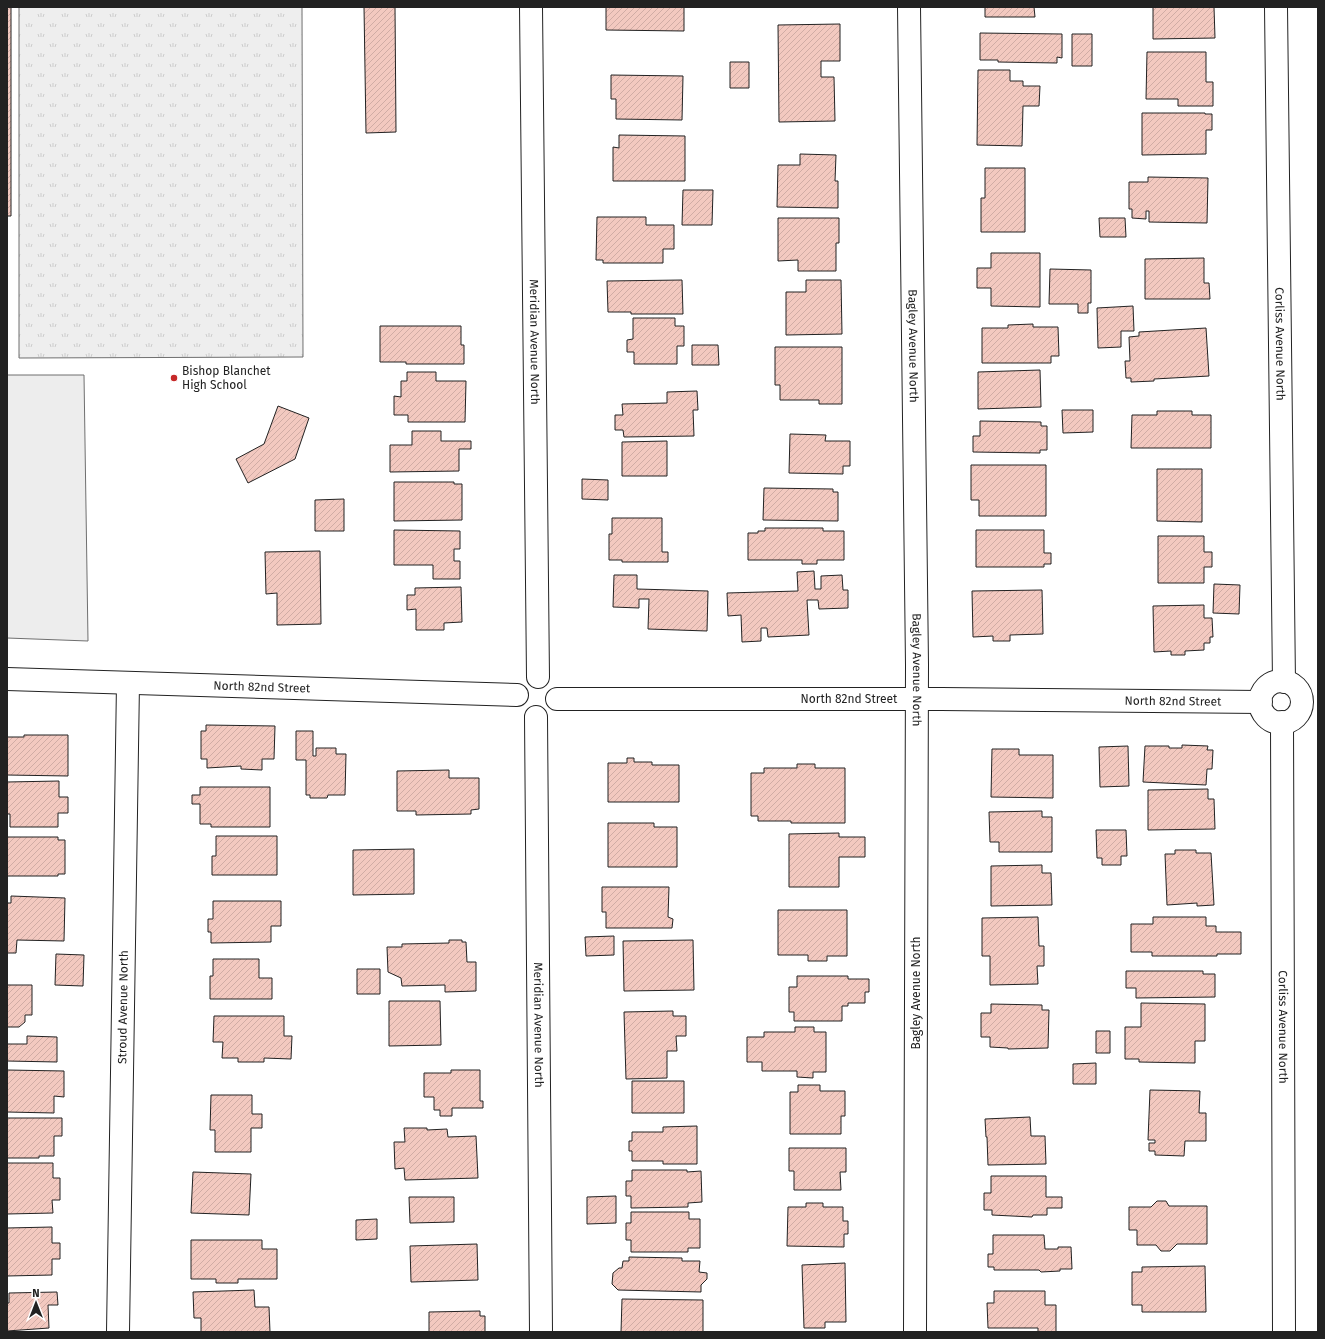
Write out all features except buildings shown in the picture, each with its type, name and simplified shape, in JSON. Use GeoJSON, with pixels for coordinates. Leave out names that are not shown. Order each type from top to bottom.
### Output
{"type":"FeatureCollection","features":[{"type":"Feature","properties":{"kind":"street","name":"Meridian Avenue North"},"geometry":{"type":"LineString","coordinates":[[531,7],[538,677]]}},
{"type":"Feature","properties":{"kind":"street","name":"Bagley Avenue North"},"geometry":{"type":"LineString","coordinates":[[909,7],[916,700],[915,1332]]}},
{"type":"Feature","properties":{"kind":"street","name":"Corliss Avenue North"},"geometry":{"type":"LineString","coordinates":[[1276,7],[1284,682]]}},
{"type":"Feature","properties":{"kind":"street"},"geometry":{"type":"LineString","coordinates":[[538,677],[549,681],[554,685],[557,699],[555,706],[551,711],[545,716],[536,717],[525,714],[520,709],[517,695],[520,685],[524,681],[530,678],[538,677]]}},
{"type":"Feature","properties":{"kind":"street","name":"North 82nd Street"},"geometry":{"type":"LineString","coordinates":[[7,679],[517,695]]}},
{"type":"Feature","properties":{"kind":"street"},"geometry":{"type":"LineString","coordinates":[[1284,682],[1293,684],[1302,696],[1310,703],[1291,720],[1282,722],[1272,721],[1263,711],[1261,702],[1263,693],[1266,687],[1272,683],[1284,682]]}},
{"type":"Feature","properties":{"kind":"street","name":"Stroud Avenue North"},"geometry":{"type":"LineString","coordinates":[[118,1332],[128,683]]}},
{"type":"Feature","properties":{"kind":"street","name":"North 82nd Street"},"geometry":{"type":"LineString","coordinates":[[557,699],[1261,702]]}},
{"type":"Feature","properties":{"kind":"street","name":"Meridian Avenue North"},"geometry":{"type":"LineString","coordinates":[[536,717],[541,1332]]}},
{"type":"Feature","properties":{"kind":"street","name":"Corliss Avenue North"},"geometry":{"type":"LineString","coordinates":[[1282,722],[1284,1332]]}},
{"type":"Feature","properties":{"kind":"green space"},"geometry":{"type":"Polygon","coordinates":[[[19,7],[302,7],[303,357],[19,358],[19,7]]]}},
{"type":"Feature","properties":{"kind":"shaded area"},"geometry":{"type":"Polygon","coordinates":[[[7,375],[84,375],[88,641],[7,638],[7,375]]]}},
{"type":"Feature","properties":{"kind":"place","name":"Bishop Blanchet High School"},"geometry":{"type":"Point","coordinates":[174,378]}}]}
